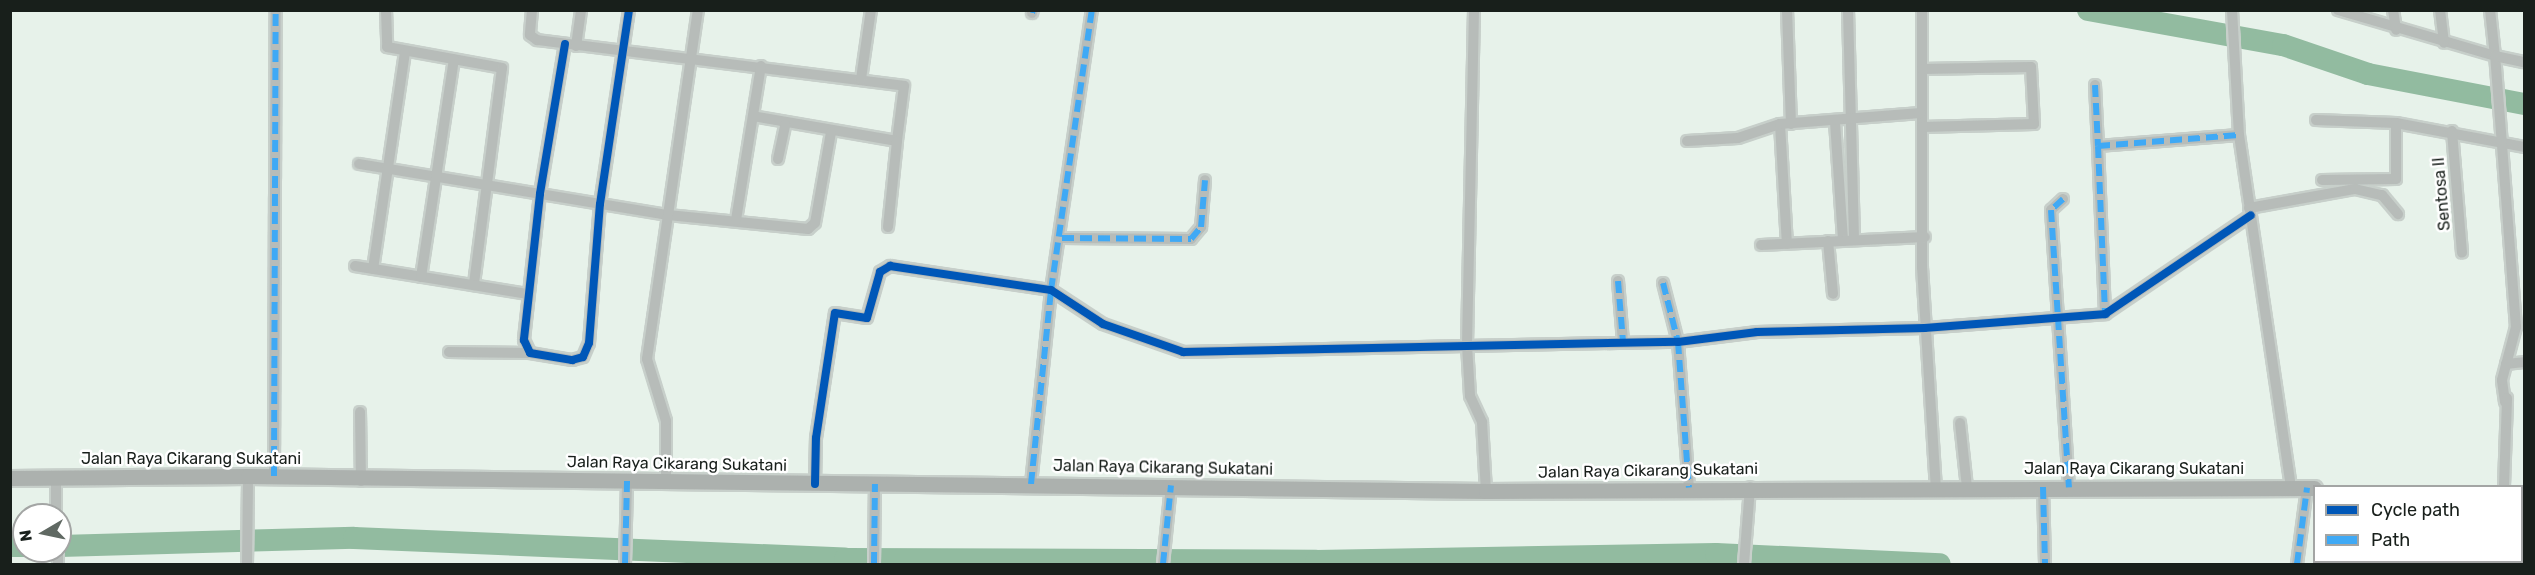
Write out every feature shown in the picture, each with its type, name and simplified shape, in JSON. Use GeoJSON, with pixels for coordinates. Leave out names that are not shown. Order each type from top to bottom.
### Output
{"type":"FeatureCollection","features":[{"type":"Feature","properties":{"kind":"main road","name":"Jalan Raya Cikarang Sukatani"},"geometry":{"type":"LineString","coordinates":[[10,478],[274,476],[361,481],[1171,485],[1486,491],[1750,487],[2304,488]]}},
{"type":"Feature","properties":{"kind":"street"},"geometry":{"type":"LineString","coordinates":[[274,476],[276,10]]}},
{"type":"Feature","properties":{"kind":"street"},"geometry":{"type":"LineString","coordinates":[[386,10],[384,44],[405,53],[499,63],[505,77],[474,285]]}},
{"type":"Feature","properties":{"kind":"street"},"geometry":{"type":"LineString","coordinates":[[532,10],[530,35],[570,45],[691,61],[762,66],[904,86],[888,227]]}},
{"type":"Feature","properties":{"kind":"street"},"geometry":{"type":"LineString","coordinates":[[530,353],[524,340],[527,294],[540,194],[570,45],[581,10]]}},
{"type":"Feature","properties":{"kind":"street"},"geometry":{"type":"LineString","coordinates":[[449,352],[530,353],[565,360],[583,357],[600,204],[629,10]]}},
{"type":"Feature","properties":{"kind":"street"},"geometry":{"type":"LineString","coordinates":[[666,481],[666,421],[647,359],[698,10]]}},
{"type":"Feature","properties":{"kind":"street"},"geometry":{"type":"LineString","coordinates":[[861,79],[872,10]]}},
{"type":"Feature","properties":{"kind":"street"},"geometry":{"type":"LineString","coordinates":[[1031,484],[1051,290],[1062,238],[1092,10]]}},
{"type":"Feature","properties":{"kind":"street"},"geometry":{"type":"LineString","coordinates":[[1474,10],[1467,345],[1470,396],[1482,422],[1486,491]]}},
{"type":"Feature","properties":{"kind":"street"},"geometry":{"type":"LineString","coordinates":[[1787,10],[1785,124],[1787,244]]}},
{"type":"Feature","properties":{"kind":"street"},"geometry":{"type":"LineString","coordinates":[[1848,10],[1848,240]]}},
{"type":"Feature","properties":{"kind":"street"},"geometry":{"type":"LineString","coordinates":[[1922,10],[1921,112],[1925,328],[1936,488]]}},
{"type":"Feature","properties":{"kind":"street"},"geometry":{"type":"LineString","coordinates":[[2232,10],[2239,135],[2250,211],[2304,488],[2297,564]]}},
{"type":"Feature","properties":{"kind":"street"},"geometry":{"type":"LineString","coordinates":[[2393,10],[2396,30]]}},
{"type":"Feature","properties":{"kind":"street"},"geometry":{"type":"LineString","coordinates":[[2440,10],[2444,43]]}},
{"type":"Feature","properties":{"kind":"street"},"geometry":{"type":"LineString","coordinates":[[2490,10],[2516,327],[2505,369],[2504,485]]}},
{"type":"Feature","properties":{"kind":"street"},"geometry":{"type":"LineString","coordinates":[[2339,13],[2444,43],[2524,62]]}},
{"type":"Feature","properties":{"kind":"street"},"geometry":{"type":"LineString","coordinates":[[373,269],[390,169],[405,53]]}},
{"type":"Feature","properties":{"kind":"street"},"geometry":{"type":"LineString","coordinates":[[421,277],[439,177],[454,59]]}},
{"type":"Feature","properties":{"kind":"street"},"geometry":{"type":"LineString","coordinates":[[736,220],[762,66]]}},
{"type":"Feature","properties":{"kind":"street"},"geometry":{"type":"LineString","coordinates":[[1922,69],[2031,67],[2034,124],[1922,127]]}},
{"type":"Feature","properties":{"kind":"street"},"geometry":{"type":"LineString","coordinates":[[2095,85],[2105,314]]}},
{"type":"Feature","properties":{"kind":"street"},"geometry":{"type":"LineString","coordinates":[[1687,141],[1738,138],[1785,124],[1835,122],[1921,112]]}},
{"type":"Feature","properties":{"kind":"street"},"geometry":{"type":"LineString","coordinates":[[753,116],[785,125],[897,141]]}},
{"type":"Feature","properties":{"kind":"street"},"geometry":{"type":"LineString","coordinates":[[2316,120],[2396,123],[2452,131],[2524,147]]}},
{"type":"Feature","properties":{"kind":"street"},"geometry":{"type":"LineString","coordinates":[[1835,122],[1848,240]]}},
{"type":"Feature","properties":{"kind":"street"},"geometry":{"type":"LineString","coordinates":[[2322,180],[2396,179],[2396,123]]}},
{"type":"Feature","properties":{"kind":"street"},"geometry":{"type":"LineString","coordinates":[[778,159],[785,125]]}},
{"type":"Feature","properties":{"kind":"street","name":"Sentosa II"},"geometry":{"type":"LineString","coordinates":[[2452,131],[2462,253]]}},
{"type":"Feature","properties":{"kind":"street"},"geometry":{"type":"LineString","coordinates":[[359,164],[668,215],[812,227],[831,132]]}},
{"type":"Feature","properties":{"kind":"street"},"geometry":{"type":"LineString","coordinates":[[2098,147],[2239,135]]}},
{"type":"Feature","properties":{"kind":"street"},"geometry":{"type":"LineString","coordinates":[[1062,238],[1191,239],[1201,227],[1205,180]]}},
{"type":"Feature","properties":{"kind":"street"},"geometry":{"type":"LineString","coordinates":[[815,484],[816,438],[835,312],[867,318],[885,267],[1051,290],[1103,324],[1183,352],[1678,342],[1758,332],[1925,328],[2056,320],[2105,314],[2250,211],[2355,189],[2382,195],[2398,214]]}},
{"type":"Feature","properties":{"kind":"street"},"geometry":{"type":"LineString","coordinates":[[2063,199],[2051,210],[2056,320],[2069,487]]}},
{"type":"Feature","properties":{"kind":"street"},"geometry":{"type":"LineString","coordinates":[[1761,245],[1925,237]]}},
{"type":"Feature","properties":{"kind":"street"},"geometry":{"type":"LineString","coordinates":[[1828,241],[1833,294]]}},
{"type":"Feature","properties":{"kind":"street"},"geometry":{"type":"LineString","coordinates":[[355,266],[527,294]]}},
{"type":"Feature","properties":{"kind":"street"},"geometry":{"type":"LineString","coordinates":[[1618,281],[1623,342]]}},
{"type":"Feature","properties":{"kind":"street"},"geometry":{"type":"LineString","coordinates":[[1663,283],[1678,342],[1689,488]]}},
{"type":"Feature","properties":{"kind":"street"},"geometry":{"type":"LineString","coordinates":[[2505,369],[2524,362]]}},
{"type":"Feature","properties":{"kind":"street"},"geometry":{"type":"LineString","coordinates":[[360,412],[361,481]]}},
{"type":"Feature","properties":{"kind":"street"},"geometry":{"type":"LineString","coordinates":[[1960,423],[1967,487]]}},
{"type":"Feature","properties":{"kind":"street"},"geometry":{"type":"LineString","coordinates":[[56,476],[56,503]]}},
{"type":"Feature","properties":{"kind":"street"},"geometry":{"type":"LineString","coordinates":[[247,564],[248,476]]}},
{"type":"Feature","properties":{"kind":"street"},"geometry":{"type":"LineString","coordinates":[[625,564],[627,481]]}},
{"type":"Feature","properties":{"kind":"street"},"geometry":{"type":"LineString","coordinates":[[874,559],[875,484]]}},
{"type":"Feature","properties":{"kind":"street"},"geometry":{"type":"LineString","coordinates":[[1163,564],[1171,485]]}},
{"type":"Feature","properties":{"kind":"street"},"geometry":{"type":"LineString","coordinates":[[1744,564],[1750,487]]}},
{"type":"Feature","properties":{"kind":"street"},"geometry":{"type":"LineString","coordinates":[[2043,487],[2045,564]]}},
{"type":"Feature","properties":{"kind":"waterway"},"geometry":{"type":"LineString","coordinates":[[2088,10],[2283,45],[2368,74],[2524,104]]}},
{"type":"Feature","properties":{"kind":"waterway"},"geometry":{"type":"LineString","coordinates":[[72,546],[354,538],[845,559],[1316,561],[1716,554],[1940,564]]}},
{"type":"Feature","properties":{"kind":"marked path"},"geometry":{"type":"LineString","coordinates":[[274,476],[276,10]]}},
{"type":"Feature","properties":{"kind":"marked path"},"geometry":{"type":"LineString","coordinates":[[1031,484],[1051,290],[1092,10]]}},
{"type":"Feature","properties":{"kind":"marked path"},"geometry":{"type":"LineString","coordinates":[[2095,85],[2098,146],[2239,135]]}},
{"type":"Feature","properties":{"kind":"marked path"},"geometry":{"type":"LineString","coordinates":[[2098,146],[2105,314]]}},
{"type":"Feature","properties":{"kind":"marked path"},"geometry":{"type":"LineString","coordinates":[[1062,238],[1191,239],[1201,227],[1205,180]]}},
{"type":"Feature","properties":{"kind":"marked path"},"geometry":{"type":"LineString","coordinates":[[2063,199],[2051,210],[2069,487]]}},
{"type":"Feature","properties":{"kind":"marked path"},"geometry":{"type":"LineString","coordinates":[[1618,281],[1623,342]]}},
{"type":"Feature","properties":{"kind":"marked path"},"geometry":{"type":"LineString","coordinates":[[1663,283],[1678,342],[1689,488]]}},
{"type":"Feature","properties":{"kind":"marked path"},"geometry":{"type":"LineString","coordinates":[[625,564],[627,481]]}},
{"type":"Feature","properties":{"kind":"marked path"},"geometry":{"type":"LineString","coordinates":[[874,564],[875,484]]}},
{"type":"Feature","properties":{"kind":"marked path"},"geometry":{"type":"LineString","coordinates":[[1163,564],[1171,485]]}},
{"type":"Feature","properties":{"kind":"marked path"},"geometry":{"type":"LineString","coordinates":[[2043,487],[2045,564]]}},
{"type":"Feature","properties":{"kind":"marked path"},"geometry":{"type":"LineString","coordinates":[[2297,564],[2307,488]]}},
{"type":"Feature","properties":{"kind":"cycle path"},"geometry":{"type":"LineString","coordinates":[[565,44],[540,194],[524,340],[530,353],[572,360],[583,357],[589,343],[600,204],[629,10]]}},
{"type":"Feature","properties":{"kind":"cycle path"},"geometry":{"type":"LineString","coordinates":[[815,484],[816,438],[835,313],[867,318],[880,272],[890,266],[1051,290],[1103,324],[1183,352],[1678,342],[1757,332],[1925,328],[2105,314],[2251,215]]}}]}
